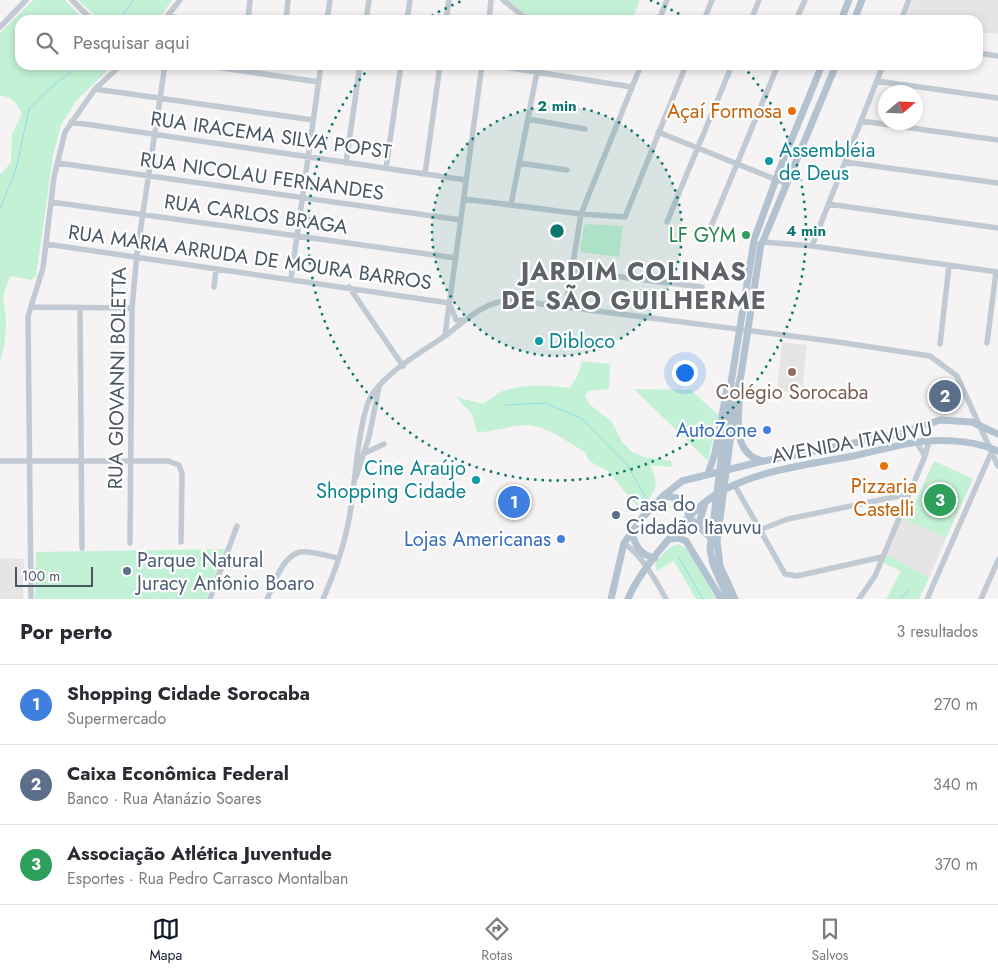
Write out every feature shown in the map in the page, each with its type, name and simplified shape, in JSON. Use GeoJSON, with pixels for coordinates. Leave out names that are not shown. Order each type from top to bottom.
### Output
{"type":"FeatureCollection","features":[{"type":"Feature","properties":{"kind":"main road"},"geometry":{"type":"LineString","coordinates":[[843,15],[849,0]]}},
{"type":"Feature","properties":{"kind":"main road"},"geometry":{"type":"LineString","coordinates":[[856,15],[862,0]]}},
{"type":"Feature","properties":{"kind":"main road"},"geometry":{"type":"LineString","coordinates":[[728,469],[731,381],[738,330],[776,179],[820,70]]}},
{"type":"Feature","properties":{"kind":"main road"},"geometry":{"type":"LineString","coordinates":[[763,462],[748,455],[740,439],[738,426],[742,375],[759,241],[787,184],[834,70]]}},
{"type":"Feature","properties":{"kind":"main road"},"geometry":{"type":"LineString","coordinates":[[728,599],[713,564],[710,549],[732,395],[742,375]]}},
{"type":"Feature","properties":{"kind":"main road"},"geometry":{"type":"LineString","coordinates":[[708,474],[715,453],[728,386],[731,381]]}},
{"type":"Feature","properties":{"kind":"main road"},"geometry":{"type":"LineString","coordinates":[[732,395],[717,542],[720,566],[737,599]]}},
{"type":"Feature","properties":{"kind":"main road","name":"AVENIDA ITAVUVU"},"geometry":{"type":"LineString","coordinates":[[611,599],[624,543],[636,526],[663,496],[682,482],[728,469],[898,434],[940,420],[972,422],[998,434]]}},
{"type":"Feature","properties":{"kind":"main road","name":"AVENIDA ITAVUVU"},"geometry":{"type":"LineString","coordinates":[[628,599],[634,585],[680,528],[706,501],[734,484],[760,475],[929,441],[977,444],[993,450]]}},
{"type":"Feature","properties":{"kind":"main road","name":"AVENIDA ITAVUVU"},"geometry":{"type":"LineString","coordinates":[[714,495],[726,479],[728,469]]}},
{"type":"Feature","properties":{"kind":"main road"},"geometry":{"type":"LineString","coordinates":[[663,496],[677,498],[686,508],[690,518],[715,543],[737,599]]}},
{"type":"Feature","properties":{"kind":"main road"},"geometry":{"type":"LineString","coordinates":[[698,527],[706,501]]}},
{"type":"Feature","properties":{"kind":"main road"},"geometry":{"type":"LineString","coordinates":[[680,528],[686,508]]}},
{"type":"Feature","properties":{"kind":"main road"},"geometry":{"type":"LineString","coordinates":[[636,526],[633,537],[640,552],[644,556],[655,558]]}},
{"type":"Feature","properties":{"kind":"main road"},"geometry":{"type":"LineString","coordinates":[[670,539],[679,538],[686,542],[721,599]]}},
{"type":"Feature","properties":{"kind":"street"},"geometry":{"type":"LineString","coordinates":[[0,27],[26,0]]}},
{"type":"Feature","properties":{"kind":"street"},"geometry":{"type":"LineString","coordinates":[[72,0],[87,15]]}},
{"type":"Feature","properties":{"kind":"street"},"geometry":{"type":"LineString","coordinates":[[168,15],[180,0]]}},
{"type":"Feature","properties":{"kind":"street"},"geometry":{"type":"LineString","coordinates":[[248,15],[250,0]]}},
{"type":"Feature","properties":{"kind":"street"},"geometry":{"type":"LineString","coordinates":[[286,15],[288,0]]}},
{"type":"Feature","properties":{"kind":"street"},"geometry":{"type":"LineString","coordinates":[[328,15],[330,0]]}},
{"type":"Feature","properties":{"kind":"street"},"geometry":{"type":"LineString","coordinates":[[367,15],[369,0]]}},
{"type":"Feature","properties":{"kind":"street"},"geometry":{"type":"LineString","coordinates":[[408,15],[410,0]]}},
{"type":"Feature","properties":{"kind":"street"},"geometry":{"type":"LineString","coordinates":[[447,15],[449,0]]}},
{"type":"Feature","properties":{"kind":"street"},"geometry":{"type":"LineString","coordinates":[[489,15],[491,0]]}},
{"type":"Feature","properties":{"kind":"street"},"geometry":{"type":"LineString","coordinates":[[503,0],[522,15]]}},
{"type":"Feature","properties":{"kind":"street"},"geometry":{"type":"LineString","coordinates":[[661,15],[667,0]]}},
{"type":"Feature","properties":{"kind":"street"},"geometry":{"type":"LineString","coordinates":[[706,15],[712,0]]}},
{"type":"Feature","properties":{"kind":"street"},"geometry":{"type":"LineString","coordinates":[[753,15],[759,0]]}},
{"type":"Feature","properties":{"kind":"street"},"geometry":{"type":"LineString","coordinates":[[798,15],[805,0]]}},
{"type":"Feature","properties":{"kind":"street"},"geometry":{"type":"LineString","coordinates":[[903,15],[909,0]]}},
{"type":"Feature","properties":{"kind":"street"},"geometry":{"type":"LineString","coordinates":[[172,15],[173,8]]}},
{"type":"Feature","properties":{"kind":"street"},"geometry":{"type":"LineString","coordinates":[[983,54],[998,56]]}},
{"type":"Feature","properties":{"kind":"street"},"geometry":{"type":"LineString","coordinates":[[31,599],[28,316],[40,281],[51,202],[65,132],[95,89],[116,70]]}},
{"type":"Feature","properties":{"kind":"street","name":"RUA GIOVANNI BOLETTA"},"geometry":{"type":"LineString","coordinates":[[130,543],[132,308],[137,257],[164,70]]}},
{"type":"Feature","properties":{"kind":"street"},"geometry":{"type":"LineString","coordinates":[[236,70],[319,82]]}},
{"type":"Feature","properties":{"kind":"street"},"geometry":{"type":"LineString","coordinates":[[291,279],[320,70]]}},
{"type":"Feature","properties":{"kind":"street"},"geometry":{"type":"LineString","coordinates":[[346,162],[359,70]]}},
{"type":"Feature","properties":{"kind":"street"},"geometry":{"type":"LineString","coordinates":[[386,168],[400,70]]}},
{"type":"Feature","properties":{"kind":"street"},"geometry":{"type":"LineString","coordinates":[[425,174],[439,70]]}},
{"type":"Feature","properties":{"kind":"street"},"geometry":{"type":"LineString","coordinates":[[445,335],[481,70]]}},
{"type":"Feature","properties":{"kind":"street"},"geometry":{"type":"LineString","coordinates":[[524,70],[632,86]]}},
{"type":"Feature","properties":{"kind":"street"},"geometry":{"type":"LineString","coordinates":[[566,307],[581,214],[639,70]]}},
{"type":"Feature","properties":{"kind":"street"},"geometry":{"type":"LineString","coordinates":[[464,199],[581,214],[624,217],[684,70]]}},
{"type":"Feature","properties":{"kind":"street"},"geometry":{"type":"LineString","coordinates":[[667,222],[730,70]]}},
{"type":"Feature","properties":{"kind":"street"},"geometry":{"type":"LineString","coordinates":[[710,229],[776,70]]}},
{"type":"Feature","properties":{"kind":"street"},"geometry":{"type":"LineString","coordinates":[[812,246],[881,70]]}},
{"type":"Feature","properties":{"kind":"street"},"geometry":{"type":"LineString","coordinates":[[511,205],[537,72]]}},
{"type":"Feature","properties":{"kind":"street"},"geometry":{"type":"LineString","coordinates":[[877,81],[998,98]]}},
{"type":"Feature","properties":{"kind":"street"},"geometry":{"type":"LineString","coordinates":[[95,89],[160,100],[313,120]]}},
{"type":"Feature","properties":{"kind":"street"},"geometry":{"type":"LineString","coordinates":[[528,119],[585,129]]}},
{"type":"Feature","properties":{"kind":"street"},"geometry":{"type":"LineString","coordinates":[[861,121],[998,140]]}},
{"type":"Feature","properties":{"kind":"street","name":"RUA IRACEMA SILVA POPST"},"geometry":{"type":"LineString","coordinates":[[71,122],[155,136],[466,180]]}},
{"type":"Feature","properties":{"kind":"street"},"geometry":{"type":"LineString","coordinates":[[658,132],[787,184]]}},
{"type":"Feature","properties":{"kind":"street"},"geometry":{"type":"LineString","coordinates":[[845,162],[998,183]]}},
{"type":"Feature","properties":{"kind":"street","name":"RUA NICOLAU FERNANDES"},"geometry":{"type":"LineString","coordinates":[[58,163],[461,220]]}},
{"type":"Feature","properties":{"kind":"street"},"geometry":{"type":"LineString","coordinates":[[520,163],[567,170]]}},
{"type":"Feature","properties":{"kind":"street","name":"RUA CARLOS BRAGA"},"geometry":{"type":"LineString","coordinates":[[51,202],[456,258]]}},
{"type":"Feature","properties":{"kind":"street"},"geometry":{"type":"LineString","coordinates":[[828,204],[998,228]]}},
{"type":"Feature","properties":{"kind":"street"},"geometry":{"type":"LineString","coordinates":[[759,241],[812,246],[997,272],[987,342]]}},
{"type":"Feature","properties":{"kind":"street","name":"RUA MARIA ARRUDA DE MOURA BARROS"},"geometry":{"type":"LineString","coordinates":[[46,244],[450,303]]}},
{"type":"Feature","properties":{"kind":"street"},"geometry":{"type":"LineString","coordinates":[[940,344],[950,266]]}},
{"type":"Feature","properties":{"kind":"street"},"geometry":{"type":"LineString","coordinates":[[214,287],[216,268]]}},
{"type":"Feature","properties":{"kind":"street"},"geometry":{"type":"LineString","coordinates":[[572,271],[702,287]]}},
{"type":"Feature","properties":{"kind":"street"},"geometry":{"type":"LineString","coordinates":[[349,287],[403,366]]}},
{"type":"Feature","properties":{"kind":"street"},"geometry":{"type":"LineString","coordinates":[[356,479],[352,464],[371,397],[379,387],[403,366],[485,306],[498,301],[511,300],[930,356],[957,376],[979,425],[993,450],[998,466]]}},
{"type":"Feature","properties":{"kind":"street"},"geometry":{"type":"LineString","coordinates":[[450,303],[453,317],[456,320],[465,320]]}},
{"type":"Feature","properties":{"kind":"street"},"geometry":{"type":"LineString","coordinates":[[31,307],[132,308]]}},
{"type":"Feature","properties":{"kind":"street"},"geometry":{"type":"LineString","coordinates":[[80,308],[82,548]]}},
{"type":"Feature","properties":{"kind":"street"},"geometry":{"type":"LineString","coordinates":[[323,599],[349,522],[356,479],[369,437],[379,387]]}},
{"type":"Feature","properties":{"kind":"street"},"geometry":{"type":"LineString","coordinates":[[364,422],[365,432],[369,437]]}},
{"type":"Feature","properties":{"kind":"street"},"geometry":{"type":"LineString","coordinates":[[860,599],[875,576],[925,456],[929,441]]}},
{"type":"Feature","properties":{"kind":"street"},"geometry":{"type":"LineString","coordinates":[[917,443],[925,456]]}},
{"type":"Feature","properties":{"kind":"street"},"geometry":{"type":"LineString","coordinates":[[365,453],[384,444]]}},
{"type":"Feature","properties":{"kind":"street"},"geometry":{"type":"LineString","coordinates":[[927,599],[993,450]]}},
{"type":"Feature","properties":{"kind":"street"},"geometry":{"type":"LineString","coordinates":[[0,461],[168,461],[178,465],[182,474],[181,542]]}},
{"type":"Feature","properties":{"kind":"street"},"geometry":{"type":"LineString","coordinates":[[734,484],[785,574],[791,577],[882,558]]}},
{"type":"Feature","properties":{"kind":"street"},"geometry":{"type":"LineString","coordinates":[[759,530],[788,519],[909,494]]}},
{"type":"Feature","properties":{"kind":"street"},"geometry":{"type":"LineString","coordinates":[[210,599],[237,526]]}},
{"type":"Feature","properties":{"kind":"street"},"geometry":{"type":"LineString","coordinates":[[624,543],[632,549],[647,568],[666,599]]}},
{"type":"Feature","properties":{"kind":"street"},"geometry":{"type":"LineString","coordinates":[[267,599],[283,566],[291,556],[301,552],[338,558]]}},
{"type":"Feature","properties":{"kind":"street"},"geometry":{"type":"LineString","coordinates":[[981,599],[998,560]]}},
{"type":"Feature","properties":{"kind":"street"},"geometry":{"type":"LineString","coordinates":[[862,561],[870,565],[875,576]]}},
{"type":"Feature","properties":{"kind":"shaded area"},"geometry":{"type":"Polygon","coordinates":[[[913,0],[998,0],[998,34],[983,32],[983,15],[907,15],[913,0]]]}},
{"type":"Feature","properties":{"kind":"shaded area","name":"Colégio Sorocaba"},"geometry":{"type":"Polygon","coordinates":[[[782,342],[807,345],[802,393],[777,391],[782,342]]]}},
{"type":"Feature","properties":{"kind":"shaded area"},"geometry":{"type":"Polygon","coordinates":[[[902,517],[946,538],[929,578],[887,555],[902,517]]]}},
{"type":"Feature","properties":{"kind":"shaded area"},"geometry":{"type":"Polygon","coordinates":[[[0,558],[24,559],[23,599],[0,599],[0,558]]]}},
{"type":"Feature","properties":{"kind":"green space"},"geometry":{"type":"Polygon","coordinates":[[[33,0],[65,0],[79,15],[18,15],[33,0]]]}},
{"type":"Feature","properties":{"kind":"green space"},"geometry":{"type":"Polygon","coordinates":[[[78,0],[172,0],[162,15],[94,15],[78,0]]]}},
{"type":"Feature","properties":{"kind":"green space"},"geometry":{"type":"Polygon","coordinates":[[[507,0],[640,0],[634,15],[526,15],[507,0]]]}},
{"type":"Feature","properties":{"kind":"green space"},"geometry":{"type":"Polygon","coordinates":[[[15,18],[15,70],[108,70],[76,101],[61,125],[53,156],[36,276],[32,280],[10,276],[3,296],[6,319],[5,340],[0,363],[0,174],[11,163],[12,134],[22,114],[16,103],[8,97],[0,96],[0,33],[15,18]]]}},
{"type":"Feature","properties":{"kind":"green space"},"geometry":{"type":"Polygon","coordinates":[[[587,224],[623,226],[619,257],[580,252],[584,226],[587,224]]]}},
{"type":"Feature","properties":{"kind":"green space"},"geometry":{"type":"Polygon","coordinates":[[[582,361],[610,364],[609,389],[588,391],[585,396],[589,404],[612,422],[622,442],[632,452],[644,457],[671,461],[672,467],[650,465],[655,478],[655,487],[643,506],[636,505],[608,471],[589,461],[585,452],[543,428],[528,425],[477,432],[472,414],[456,397],[483,404],[503,391],[519,387],[545,386],[570,388],[578,375],[582,361]]]}},
{"type":"Feature","properties":{"kind":"green space"},"geometry":{"type":"Polygon","coordinates":[[[634,389],[691,390],[718,415],[708,461],[634,389]]]}},
{"type":"Feature","properties":{"kind":"green space"},"geometry":{"type":"Polygon","coordinates":[[[934,461],[973,479],[946,538],[907,520],[934,461]]]}},
{"type":"Feature","properties":{"kind":"green space"},"geometry":{"type":"Polygon","coordinates":[[[679,544],[687,549],[716,599],[696,599],[674,561],[657,571],[655,564],[668,549],[679,544]]]}},
{"type":"Feature","properties":{"kind":"green space","name":"Parque Natural Juracy Antônio Boaro"},"geometry":{"type":"Polygon","coordinates":[[[227,549],[206,599],[35,599],[36,552],[227,549]]]}},
{"type":"Feature","properties":{"kind":"green space"},"geometry":{"type":"Polygon","coordinates":[[[887,555],[929,578],[919,599],[886,599],[901,571],[883,563],[887,555]]]}},
{"type":"Feature","properties":{"kind":"waterway"},"geometry":{"type":"LineString","coordinates":[[122,15],[134,0]]}},
{"type":"Feature","properties":{"kind":"waterway"},"geometry":{"type":"LineString","coordinates":[[0,209],[16,169],[29,109],[51,87],[73,70]]}},
{"type":"Feature","properties":{"kind":"waterway"},"geometry":{"type":"LineString","coordinates":[[505,405],[545,403],[581,418],[627,465],[646,498]]}},
{"type":"Feature","properties":{"kind":"waterway"},"geometry":{"type":"LineString","coordinates":[[678,556],[703,599]]}},
{"type":"Feature","properties":{"kind":"waterway"},"geometry":{"type":"LineString","coordinates":[[901,599],[910,589]]}},
{"type":"Feature","properties":{"kind":"place","name":"Açaí Formosa"},"geometry":{"type":"Point","coordinates":[792,111]}},
{"type":"Feature","properties":{"kind":"place","name":"Assembléia de Deus"},"geometry":{"type":"Point","coordinates":[769,161]}},
{"type":"Feature","properties":{"kind":"place","name":"LF GYM"},"geometry":{"type":"Point","coordinates":[746,235]}},
{"type":"Feature","properties":{"kind":"place","name":"Dibloco"},"geometry":{"type":"Point","coordinates":[539,341]}},
{"type":"Feature","properties":{"kind":"place","name":"Colégio Sorocaba"},"geometry":{"type":"Point","coordinates":[792,372]}},
{"type":"Feature","properties":{"kind":"place","name":"Caixa Econômica Federal"},"geometry":{"type":"Point","coordinates":[945,396]}},
{"type":"Feature","properties":{"kind":"place","name":"AutoZone"},"geometry":{"type":"Point","coordinates":[767,430]}},
{"type":"Feature","properties":{"kind":"place","name":"Pizzaria Castelli"},"geometry":{"type":"Point","coordinates":[884,466]}},
{"type":"Feature","properties":{"kind":"place","name":"Cine Araújo Shopping Cidade"},"geometry":{"type":"Point","coordinates":[476,480]}},
{"type":"Feature","properties":{"kind":"place","name":"Associação Atlética Juventude"},"geometry":{"type":"Point","coordinates":[940,500]}},
{"type":"Feature","properties":{"kind":"place","name":"Shopping Cidade Sorocaba"},"geometry":{"type":"Point","coordinates":[514,502]}},
{"type":"Feature","properties":{"kind":"place","name":"Casa do Cidadão Itavuvu"},"geometry":{"type":"Point","coordinates":[616,515]}},
{"type":"Feature","properties":{"kind":"place","name":"Lojas Americanas"},"geometry":{"type":"Point","coordinates":[561,539]}},
{"type":"Feature","properties":{"kind":"place","name":"Parque Natural Juracy Antônio Boaro"},"geometry":{"type":"Point","coordinates":[127,571]}},
{"type":"Feature","properties":{"kind":"district","name":"JARDIM COLINAS DE SÃO GUILHERME"},"geometry":{"type":"Point","coordinates":[634,286]}}]}
